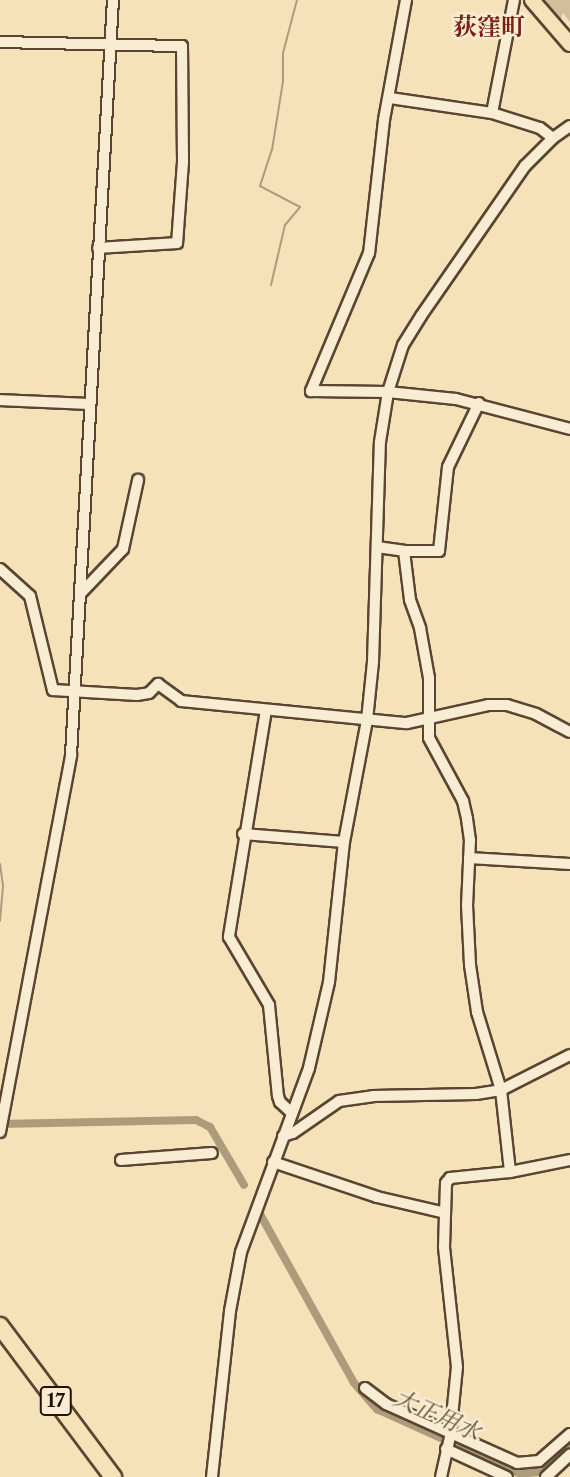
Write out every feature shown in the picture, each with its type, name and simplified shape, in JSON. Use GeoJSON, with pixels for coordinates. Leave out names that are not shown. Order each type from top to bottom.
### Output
{"type":"FeatureCollection","features":[{"type":"Feature","properties":{"kind":"highway","name":"17"},"geometry":{"type":"LineString","coordinates":[[0,1326],[113,1477]]}},
{"type":"Feature","properties":{"kind":"highway","name":"17"},"geometry":{"type":"LineString","coordinates":[[0,1341],[99,1477]]}},
{"type":"Feature","properties":{"kind":"main road"},"geometry":{"type":"LineString","coordinates":[[532,0],[570,44]]}},
{"type":"Feature","properties":{"kind":"street"},"geometry":{"type":"LineString","coordinates":[[1,1127],[71,755],[113,0]]}},
{"type":"Feature","properties":{"kind":"street"},"geometry":{"type":"LineString","coordinates":[[406,0],[384,120],[369,253],[311,391],[388,392],[479,403],[570,429]]}},
{"type":"Feature","properties":{"kind":"street"},"geometry":{"type":"LineString","coordinates":[[492,113],[514,0]]}},
{"type":"Feature","properties":{"kind":"street"},"geometry":{"type":"LineString","coordinates":[[0,42],[182,46],[177,243],[98,248]]}},
{"type":"Feature","properties":{"kind":"street"},"geometry":{"type":"LineString","coordinates":[[390,98],[492,113],[540,128],[553,138]]}},
{"type":"Feature","properties":{"kind":"street"},"geometry":{"type":"LineString","coordinates":[[212,1477],[236,1274],[246,1233],[312,1059],[329,982],[344,842],[367,720],[373,662],[380,442],[388,392],[403,345],[421,316],[525,166],[553,138],[570,126]]}},
{"type":"Feature","properties":{"kind":"street"},"geometry":{"type":"LineString","coordinates":[[0,400],[90,404]]}},
{"type":"Feature","properties":{"kind":"street"},"geometry":{"type":"LineString","coordinates":[[377,547],[404,551],[439,551],[448,467],[479,403]]}},
{"type":"Feature","properties":{"kind":"street"},"geometry":{"type":"LineString","coordinates":[[81,593],[123,549],[138,480]]}},
{"type":"Feature","properties":{"kind":"street"},"geometry":{"type":"LineString","coordinates":[[404,551],[410,600],[420,628],[429,678],[429,738],[463,801],[470,840],[470,965],[477,1012],[501,1090],[510,1172]]}},
{"type":"Feature","properties":{"kind":"street"},"geometry":{"type":"LineString","coordinates":[[0,569],[30,596],[53,690],[137,695],[149,692],[158,684],[181,701],[407,723],[488,705],[507,705],[536,714],[570,732]]}},
{"type":"Feature","properties":{"kind":"street"},"geometry":{"type":"LineString","coordinates":[[266,710],[243,834],[235,888],[237,902],[229,937],[270,1005],[279,1102],[292,1113]]}},
{"type":"Feature","properties":{"kind":"street"},"geometry":{"type":"LineString","coordinates":[[243,834],[344,842]]}},
{"type":"Feature","properties":{"kind":"street"},"geometry":{"type":"LineString","coordinates":[[469,858],[570,864]]}},
{"type":"Feature","properties":{"kind":"street"},"geometry":{"type":"LineString","coordinates":[[283,1136],[293,1133],[339,1101],[373,1096],[476,1094],[501,1090],[570,1055]]}},
{"type":"Feature","properties":{"kind":"street"},"geometry":{"type":"LineString","coordinates":[[121,1160],[212,1153]]}},
{"type":"Feature","properties":{"kind":"street"},"geometry":{"type":"LineString","coordinates":[[441,1477],[457,1367],[444,1247],[446,1183],[450,1178],[510,1172],[570,1160]]}},
{"type":"Feature","properties":{"kind":"street"},"geometry":{"type":"LineString","coordinates":[[272,1162],[377,1197],[445,1213]]}},
{"type":"Feature","properties":{"kind":"street"},"geometry":{"type":"LineString","coordinates":[[365,1388],[375,1398],[448,1441],[487,1473],[508,1477]]}},
{"type":"Feature","properties":{"kind":"street"},"geometry":{"type":"LineString","coordinates":[[448,1441],[526,1464],[544,1457],[570,1434]]}},
{"type":"Feature","properties":{"kind":"street"},"geometry":{"type":"LineString","coordinates":[[546,1477],[570,1455]]}},
{"type":"Feature","properties":{"kind":"shaded area"},"geometry":{"type":"Polygon","coordinates":[[[541,0],[570,0],[570,22],[563,13],[560,20],[541,0]]]}},
{"type":"Feature","properties":{"kind":"waterway"},"geometry":{"type":"LineString","coordinates":[[271,285],[285,225],[300,207],[260,186],[272,150],[283,81],[283,53],[297,0]]}},
{"type":"Feature","properties":{"kind":"waterway"},"geometry":{"type":"LineString","coordinates":[[0,864],[3,886],[0,921]]}},
{"type":"Feature","properties":{"kind":"waterway","name":"大正用水"},"geometry":{"type":"LineString","coordinates":[[0,1124],[196,1120],[210,1127],[244,1185]]}},
{"type":"Feature","properties":{"kind":"waterway","name":"大正用水"},"geometry":{"type":"LineString","coordinates":[[260,1214],[354,1383],[377,1409],[520,1474],[538,1472],[570,1445]]}},
{"type":"Feature","properties":{"kind":"district","name":"荻窪町"},"geometry":{"type":"Point","coordinates":[489,27]}}]}
